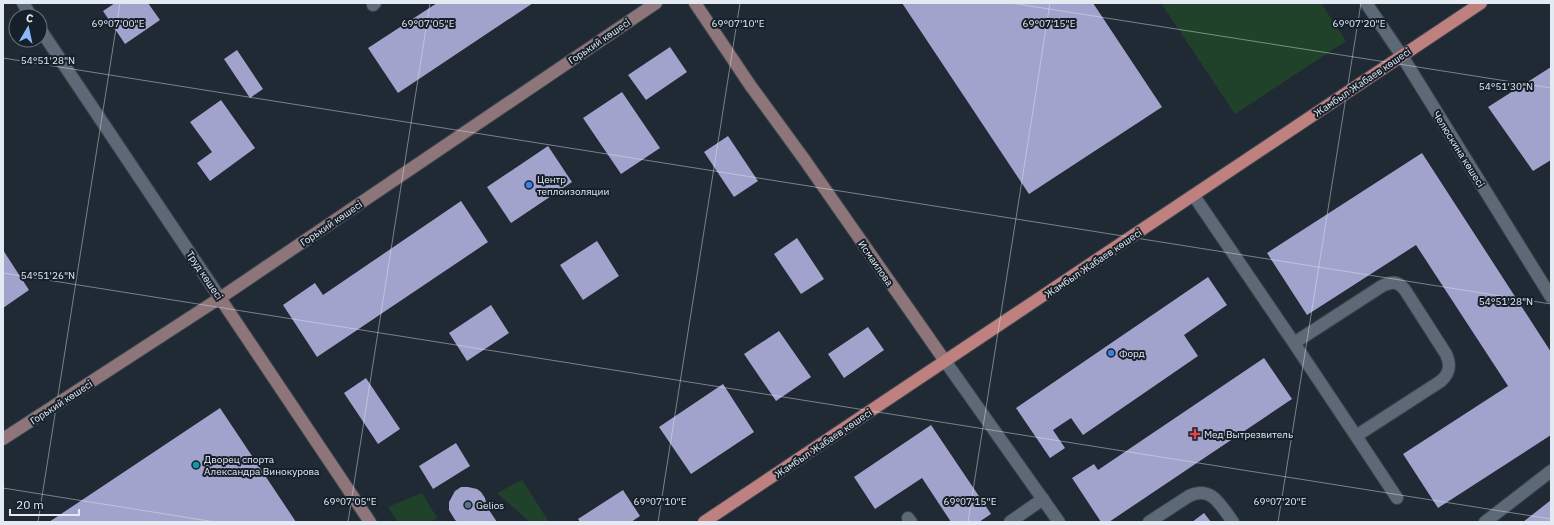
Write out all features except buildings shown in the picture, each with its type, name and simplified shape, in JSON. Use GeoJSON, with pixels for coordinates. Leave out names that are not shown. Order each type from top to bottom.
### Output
{"type":"FeatureCollection","features":[{"type":"Feature","properties":{"kind":"main road","name":"Жамбыл Жабаев көшесі"},"geometry":{"type":"LineString","coordinates":[[704,522],[1481,3]]}},
{"type":"Feature","properties":{"kind":"street","name":"Горький көшесі"},"geometry":{"type":"LineString","coordinates":[[3,439],[220,298],[656,3]]}},
{"type":"Feature","properties":{"kind":"street","name":"Исмаилова"},"geometry":{"type":"LineString","coordinates":[[695,3],[750,85],[804,159],[945,362],[1059,522]]}},
{"type":"Feature","properties":{"kind":"street","name":"Челюскина көшесі"},"geometry":{"type":"LineString","coordinates":[[1366,3],[1402,56],[1551,297]]}},
{"type":"Feature","properties":{"kind":"street","name":"Труд көшесі"},"geometry":{"type":"LineString","coordinates":[[48,41],[370,522]]}},
{"type":"Feature","properties":{"kind":"street"},"geometry":{"type":"LineString","coordinates":[[1194,196],[1294,342],[1397,498]]}},
{"type":"Feature","properties":{"kind":"street"},"geometry":{"type":"LineString","coordinates":[[1294,342],[1388,283],[1395,282],[1401,285],[1405,290],[1446,354],[1450,369],[1447,376],[1441,381],[1356,436]]}},
{"type":"Feature","properties":{"kind":"street"},"geometry":{"type":"LineString","coordinates":[[1485,522],[1551,471]]}},
{"type":"Feature","properties":{"kind":"street"},"geometry":{"type":"LineString","coordinates":[[1150,522],[1189,496],[1203,492],[1210,494],[1217,500],[1233,522]]}},
{"type":"Feature","properties":{"kind":"street"},"geometry":{"type":"LineString","coordinates":[[1010,522],[1043,499]]}},
{"type":"Feature","properties":{"kind":"green space"},"geometry":{"type":"Polygon","coordinates":[[[1161,3],[1321,3],[1346,41],[1235,114],[1161,3]]]}},
{"type":"Feature","properties":{"kind":"green space"},"geometry":{"type":"Polygon","coordinates":[[[522,480],[549,522],[530,522],[497,493],[522,480]]]}},
{"type":"Feature","properties":{"kind":"green space"},"geometry":{"type":"Polygon","coordinates":[[[422,493],[437,518],[431,522],[398,522],[388,507],[422,493]]]}},
{"type":"Feature","properties":{"kind":"place","name":"Центр теплоизоляции"},"geometry":{"type":"Point","coordinates":[529,185]}},
{"type":"Feature","properties":{"kind":"place","name":"Форд"},"geometry":{"type":"Point","coordinates":[1111,353]}},
{"type":"Feature","properties":{"kind":"place","name":"Мед Вытрезвитель"},"geometry":{"type":"Point","coordinates":[1195,434]}},
{"type":"Feature","properties":{"kind":"place","name":"Дворец спорта Александра Винокурова"},"geometry":{"type":"Point","coordinates":[196,465]}},
{"type":"Feature","properties":{"kind":"place","name":"Gelios"},"geometry":{"type":"Point","coordinates":[468,505]}}]}
